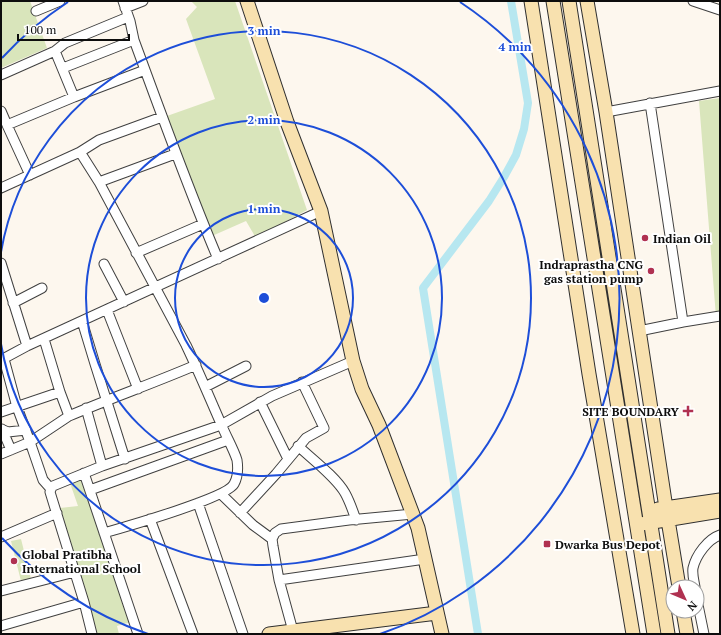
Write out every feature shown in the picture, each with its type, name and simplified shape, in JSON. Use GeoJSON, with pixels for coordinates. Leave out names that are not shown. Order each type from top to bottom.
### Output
{"type":"FeatureCollection","features":[{"type":"Feature","properties":{"kind":"street"},"geometry":{"type":"LineString","coordinates":[[36,11],[60,1]]}},
{"type":"Feature","properties":{"kind":"street"},"geometry":{"type":"LineString","coordinates":[[143,1],[124,4],[134,40],[175,154],[218,258]]}},
{"type":"Feature","properties":{"kind":"street"},"geometry":{"type":"LineString","coordinates":[[246,1],[321,211],[353,361],[362,389],[379,425],[418,528],[442,634]]}},
{"type":"Feature","properties":{"kind":"street"},"geometry":{"type":"LineString","coordinates":[[531,1],[633,634]]}},
{"type":"Feature","properties":{"kind":"street"},"geometry":{"type":"LineString","coordinates":[[553,1],[612,370],[642,518],[668,634]]}},
{"type":"Feature","properties":{"kind":"street"},"geometry":{"type":"LineString","coordinates":[[569,1],[604,230],[642,518],[650,608],[654,634]]}},
{"type":"Feature","properties":{"kind":"street"},"geometry":{"type":"LineString","coordinates":[[587,1],[606,112],[678,579]]}},
{"type":"Feature","properties":{"kind":"street"},"geometry":{"type":"LineString","coordinates":[[693,1],[720,10]]}},
{"type":"Feature","properties":{"kind":"street"},"geometry":{"type":"LineString","coordinates":[[1,75],[55,51],[66,43],[128,17]]}},
{"type":"Feature","properties":{"kind":"street"},"geometry":{"type":"LineString","coordinates":[[63,68],[134,40]]}},
{"type":"Feature","properties":{"kind":"street"},"geometry":{"type":"LineString","coordinates":[[55,51],[74,97]]}},
{"type":"Feature","properties":{"kind":"street"},"geometry":{"type":"LineString","coordinates":[[7,125],[144,70]]}},
{"type":"Feature","properties":{"kind":"street"},"geometry":{"type":"LineString","coordinates":[[606,112],[720,91]]}},
{"type":"Feature","properties":{"kind":"street"},"geometry":{"type":"LineString","coordinates":[[650,103],[683,322]]}},
{"type":"Feature","properties":{"kind":"street"},"geometry":{"type":"LineString","coordinates":[[1,111],[30,175]]}},
{"type":"Feature","properties":{"kind":"street"},"geometry":{"type":"LineString","coordinates":[[1,188],[80,152],[99,140],[162,117]]}},
{"type":"Feature","properties":{"kind":"street"},"geometry":{"type":"LineString","coordinates":[[80,152],[99,182],[196,365],[237,460],[237,476],[230,490],[198,503],[104,533]]}},
{"type":"Feature","properties":{"kind":"street"},"geometry":{"type":"LineString","coordinates":[[99,182],[175,154]]}},
{"type":"Feature","properties":{"kind":"street"},"geometry":{"type":"LineString","coordinates":[[92,634],[84,602],[50,492],[51,489],[43,480],[2,360],[27,346],[321,211]]}},
{"type":"Feature","properties":{"kind":"street"},"geometry":{"type":"LineString","coordinates":[[136,253],[203,224]]}},
{"type":"Feature","properties":{"kind":"street"},"geometry":{"type":"LineString","coordinates":[[604,230],[623,226]]}},
{"type":"Feature","properties":{"kind":"street"},"geometry":{"type":"LineString","coordinates":[[1,263],[27,346]]}},
{"type":"Feature","properties":{"kind":"street"},"geometry":{"type":"LineString","coordinates":[[104,264],[124,302]]}},
{"type":"Feature","properties":{"kind":"street"},"geometry":{"type":"LineString","coordinates":[[13,302],[42,288]]}},
{"type":"Feature","properties":{"kind":"street"},"geometry":{"type":"LineString","coordinates":[[107,310],[138,389]]}},
{"type":"Feature","properties":{"kind":"street"},"geometry":{"type":"LineString","coordinates":[[639,331],[720,316]]}},
{"type":"Feature","properties":{"kind":"street"},"geometry":{"type":"LineString","coordinates":[[82,321],[125,459]]}},
{"type":"Feature","properties":{"kind":"street"},"geometry":{"type":"LineString","coordinates":[[44,339],[69,416]]}},
{"type":"Feature","properties":{"kind":"street"},"geometry":{"type":"LineString","coordinates":[[51,489],[57,483],[102,466],[221,425],[260,402],[302,382],[353,361]]}},
{"type":"Feature","properties":{"kind":"street"},"geometry":{"type":"LineString","coordinates":[[1,454],[30,442],[69,416],[86,408],[138,389],[196,365]]}},
{"type":"Feature","properties":{"kind":"street"},"geometry":{"type":"LineString","coordinates":[[205,387],[246,366]]}},
{"type":"Feature","properties":{"kind":"street"},"geometry":{"type":"LineString","coordinates":[[590,374],[612,370]]}},
{"type":"Feature","properties":{"kind":"street"},"geometry":{"type":"LineString","coordinates":[[240,513],[276,474],[298,446],[306,438],[324,428],[302,382]]}},
{"type":"Feature","properties":{"kind":"street"},"geometry":{"type":"LineString","coordinates":[[1,412],[60,392]]}},
{"type":"Feature","properties":{"kind":"street"},"geometry":{"type":"LineString","coordinates":[[260,402],[288,459]]}},
{"type":"Feature","properties":{"kind":"street"},"geometry":{"type":"LineString","coordinates":[[86,408],[102,466]]}},
{"type":"Feature","properties":{"kind":"street"},"geometry":{"type":"LineString","coordinates":[[2,429],[8,432],[26,430]]}},
{"type":"Feature","properties":{"kind":"street"},"geometry":{"type":"LineString","coordinates":[[2,429],[11,450]]}},
{"type":"Feature","properties":{"kind":"street"},"geometry":{"type":"LineString","coordinates":[[90,490],[228,440]]}},
{"type":"Feature","properties":{"kind":"street"},"geometry":{"type":"LineString","coordinates":[[298,446],[338,483],[345,492],[356,520]]}},
{"type":"Feature","properties":{"kind":"street"},"geometry":{"type":"LineString","coordinates":[[84,473],[138,634]]}},
{"type":"Feature","properties":{"kind":"street"},"geometry":{"type":"LineString","coordinates":[[221,494],[253,525],[272,539]]}},
{"type":"Feature","properties":{"kind":"street"},"geometry":{"type":"LineString","coordinates":[[642,518],[667,514],[720,500]]}},
{"type":"Feature","properties":{"kind":"street"},"geometry":{"type":"LineString","coordinates":[[198,503],[243,634]]}},
{"type":"Feature","properties":{"kind":"street"},"geometry":{"type":"LineString","coordinates":[[667,514],[720,512]]}},
{"type":"Feature","properties":{"kind":"street"},"geometry":{"type":"LineString","coordinates":[[1,537],[57,513]]}},
{"type":"Feature","properties":{"kind":"street"},"geometry":{"type":"LineString","coordinates":[[293,631],[279,580],[272,539],[275,533],[281,529],[413,514]]}},
{"type":"Feature","properties":{"kind":"street"},"geometry":{"type":"LineString","coordinates":[[150,519],[193,634]]}},
{"type":"Feature","properties":{"kind":"street"},"geometry":{"type":"LineString","coordinates":[[693,579],[694,566],[698,556],[707,544],[715,537],[720,535]]}},
{"type":"Feature","properties":{"kind":"street"},"geometry":{"type":"LineString","coordinates":[[279,580],[425,559]]}},
{"type":"Feature","properties":{"kind":"street"},"geometry":{"type":"LineString","coordinates":[[676,568],[694,566]]}},
{"type":"Feature","properties":{"kind":"street"},"geometry":{"type":"LineString","coordinates":[[1,591],[75,572]]}},
{"type":"Feature","properties":{"kind":"street"},"geometry":{"type":"LineString","coordinates":[[1,626],[84,602]]}},
{"type":"Feature","properties":{"kind":"street"},"geometry":{"type":"LineString","coordinates":[[629,612],[650,608]]}},
{"type":"Feature","properties":{"kind":"street"},"geometry":{"type":"LineString","coordinates":[[269,634],[437,613]]}},
{"type":"Feature","properties":{"kind":"street"},"geometry":{"type":"LineString","coordinates":[[684,619],[687,634]]}},
{"type":"Feature","properties":{"kind":"street"},"geometry":{"type":"LineString","coordinates":[[701,619],[704,634]]}},
{"type":"Feature","properties":{"kind":"green space"},"geometry":{"type":"Polygon","coordinates":[[[1,1],[30,1],[47,48],[1,68],[1,1]]]}},
{"type":"Feature","properties":{"kind":"green space"},"geometry":{"type":"Polygon","coordinates":[[[191,1],[235,1],[307,210],[256,238],[246,221],[212,236],[167,116],[215,99],[186,19],[197,7],[191,1]]]}},
{"type":"Feature","properties":{"kind":"green space"},"geometry":{"type":"Polygon","coordinates":[[[720,98],[720,316],[716,317],[699,101],[720,98]]]}},
{"type":"Feature","properties":{"kind":"green space"},"geometry":{"type":"Polygon","coordinates":[[[80,478],[131,622],[117,626],[119,634],[97,634],[60,508],[78,506],[70,483],[80,478]]]}},
{"type":"Feature","properties":{"kind":"green space"},"geometry":{"type":"Polygon","coordinates":[[[21,539],[31,579],[21,581],[11,541],[21,539]]]}},
{"type":"Feature","properties":{"kind":"waterway"},"geometry":{"type":"LineString","coordinates":[[478,634],[423,288],[489,201],[516,155],[524,129],[528,103],[511,1]]}},
{"type":"Feature","properties":{"kind":"place","name":"Indian Oil"},"geometry":{"type":"Point","coordinates":[645,238]}},
{"type":"Feature","properties":{"kind":"place","name":"Indraprastha CNG gas station pump"},"geometry":{"type":"Point","coordinates":[651,271]}},
{"type":"Feature","properties":{"kind":"place","name":"SITE BOUNDARY"},"geometry":{"type":"Point","coordinates":[688,411]}},
{"type":"Feature","properties":{"kind":"place","name":"Dwarka Bus Depot"},"geometry":{"type":"Point","coordinates":[547,544]}},
{"type":"Feature","properties":{"kind":"place","name":"Global Pratibha International School"},"geometry":{"type":"Point","coordinates":[14,561]}}]}
